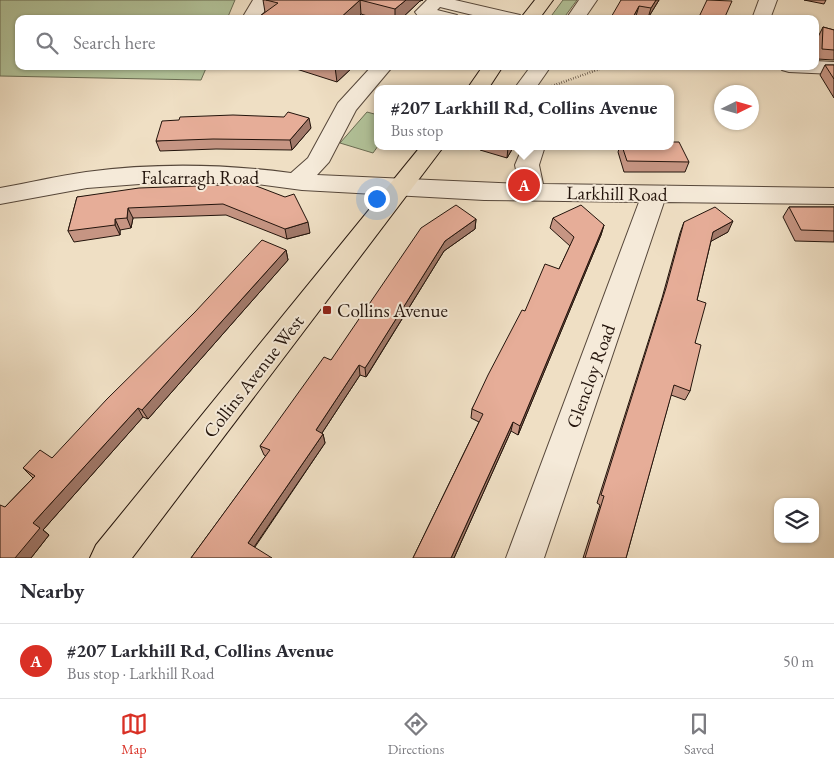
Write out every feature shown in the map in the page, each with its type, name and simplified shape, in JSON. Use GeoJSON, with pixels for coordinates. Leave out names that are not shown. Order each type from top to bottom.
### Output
{"type":"FeatureCollection","features":[{"type":"Feature","properties":{"kind":"main road"},"geometry":{"type":"LineString","coordinates":[[533,15],[544,0]]}},
{"type":"Feature","properties":{"kind":"main road"},"geometry":{"type":"LineString","coordinates":[[480,85],[490,70]]}},
{"type":"Feature","properties":{"kind":"main road","name":"Collins Avenue West"},"geometry":{"type":"LineString","coordinates":[[109,558],[430,150]]}},
{"type":"Feature","properties":{"kind":"street"},"geometry":{"type":"LineString","coordinates":[[253,15],[256,7],[263,0]]}},
{"type":"Feature","properties":{"kind":"street"},"geometry":{"type":"LineString","coordinates":[[578,15],[588,0]]}},
{"type":"Feature","properties":{"kind":"street"},"geometry":{"type":"LineString","coordinates":[[762,15],[768,0]]}},
{"type":"Feature","properties":{"kind":"street"},"geometry":{"type":"LineString","coordinates":[[436,15],[424,12],[436,1],[491,6],[507,15]]}},
{"type":"Feature","properties":{"kind":"street"},"geometry":{"type":"LineString","coordinates":[[819,67],[834,68]]}},
{"type":"Feature","properties":{"kind":"street"},"geometry":{"type":"LineString","coordinates":[[296,181],[317,162],[346,108],[379,70]]}},
{"type":"Feature","properties":{"kind":"street"},"geometry":{"type":"LineString","coordinates":[[527,85],[538,70]]}},
{"type":"Feature","properties":{"kind":"street"},"geometry":{"type":"LineString","coordinates":[[532,150],[527,164],[533,192]]}},
{"type":"Feature","properties":{"kind":"street","name":"Falcarragh Road"},"geometry":{"type":"LineString","coordinates":[[0,196],[87,180],[166,174],[257,176],[401,189]]}},
{"type":"Feature","properties":{"kind":"street","name":"Larkhill Road"},"geometry":{"type":"LineString","coordinates":[[401,189],[834,196]]}},
{"type":"Feature","properties":{"kind":"street","name":"Glencloy Road"},"geometry":{"type":"LineString","coordinates":[[525,558],[652,204],[651,194]]}},
{"type":"Feature","properties":{"kind":"path"},"geometry":{"type":"LineString","coordinates":[[555,85],[597,70]]}},
{"type":"Feature","properties":{"kind":"green space"},"geometry":{"type":"Polygon","coordinates":[[[0,0],[235,0],[229,15],[15,15],[15,70],[205,70],[201,80],[0,76],[0,0]]]}},
{"type":"Feature","properties":{"kind":"green space"},"geometry":{"type":"Polygon","coordinates":[[[563,0],[577,0],[566,15],[552,15],[563,0]]]}},
{"type":"Feature","properties":{"kind":"green space"},"geometry":{"type":"Polygon","coordinates":[[[367,112],[374,114],[375,150],[373,153],[340,143],[367,112]]]}},
{"type":"Feature","properties":{"kind":"building"},"geometry":{"type":"Polygon","coordinates":[[[266,0],[360,0],[343,15],[262,15],[278,3],[266,0]]]}},
{"type":"Feature","properties":{"kind":"building"},"geometry":{"type":"Polygon","coordinates":[[[360,0],[406,0],[395,9],[360,0]]]}},
{"type":"Feature","properties":{"kind":"building"},"geometry":{"type":"Polygon","coordinates":[[[621,0],[656,0],[651,8],[639,6],[634,15],[612,15],[621,0]]]}},
{"type":"Feature","properties":{"kind":"building"},"geometry":{"type":"Polygon","coordinates":[[[707,0],[732,1],[726,15],[700,15],[707,0]]]}},
{"type":"Feature","properties":{"kind":"building"},"geometry":{"type":"Polygon","coordinates":[[[823,27],[834,30],[834,50],[822,49],[823,27]]]}},
{"type":"Feature","properties":{"kind":"building"},"geometry":{"type":"Polygon","coordinates":[[[825,65],[834,65],[834,79],[825,65]]]}},
{"type":"Feature","properties":{"kind":"building"},"geometry":{"type":"Polygon","coordinates":[[[288,112],[309,118],[290,140],[213,139],[156,141],[162,121],[179,120],[180,117],[233,115],[284,117],[288,112]]]}},
{"type":"Feature","properties":{"kind":"building"},"geometry":{"type":"Polygon","coordinates":[[[674,142],[679,142],[689,162],[627,161],[623,150],[674,150],[674,142]]]}},
{"type":"Feature","properties":{"kind":"building"},"geometry":{"type":"Polygon","coordinates":[[[251,184],[285,197],[294,194],[308,222],[285,229],[223,204],[128,208],[127,218],[115,219],[115,225],[68,231],[77,197],[139,188],[251,184]]]}},
{"type":"Feature","properties":{"kind":"building"},"geometry":{"type":"Polygon","coordinates":[[[456,205],[476,219],[445,241],[365,368],[359,365],[316,430],[323,434],[248,543],[272,558],[191,558],[270,450],[260,446],[324,357],[331,360],[421,228],[456,205]]]}},
{"type":"Feature","properties":{"kind":"building"},"geometry":{"type":"Polygon","coordinates":[[[581,205],[604,225],[520,426],[513,422],[451,558],[413,558],[483,414],[472,409],[488,375],[522,310],[525,311],[545,264],[559,269],[574,237],[553,218],[581,205]]]}},
{"type":"Feature","properties":{"kind":"building"},"geometry":{"type":"Polygon","coordinates":[[[715,207],[733,221],[713,232],[697,300],[706,303],[695,343],[701,345],[690,391],[674,385],[626,558],[585,558],[604,496],[601,495],[666,288],[684,222],[715,207]]]}},
{"type":"Feature","properties":{"kind":"building"},"geometry":{"type":"Polygon","coordinates":[[[789,207],[834,207],[834,231],[801,230],[789,207]]]}},
{"type":"Feature","properties":{"kind":"building"},"geometry":{"type":"Polygon","coordinates":[[[262,240],[286,250],[142,410],[138,408],[33,523],[40,528],[15,558],[0,558],[0,505],[5,507],[35,476],[23,468],[40,450],[52,458],[107,399],[195,312],[262,240]]]}},
{"type":"Feature","properties":{"kind":"place","name":"#207 Larkhill Rd, Collins Avenue"},"geometry":{"type":"Point","coordinates":[524,185]}},
{"type":"Feature","properties":{"kind":"place","name":"Collins Avenue"},"geometry":{"type":"Point","coordinates":[327,310]}}]}
